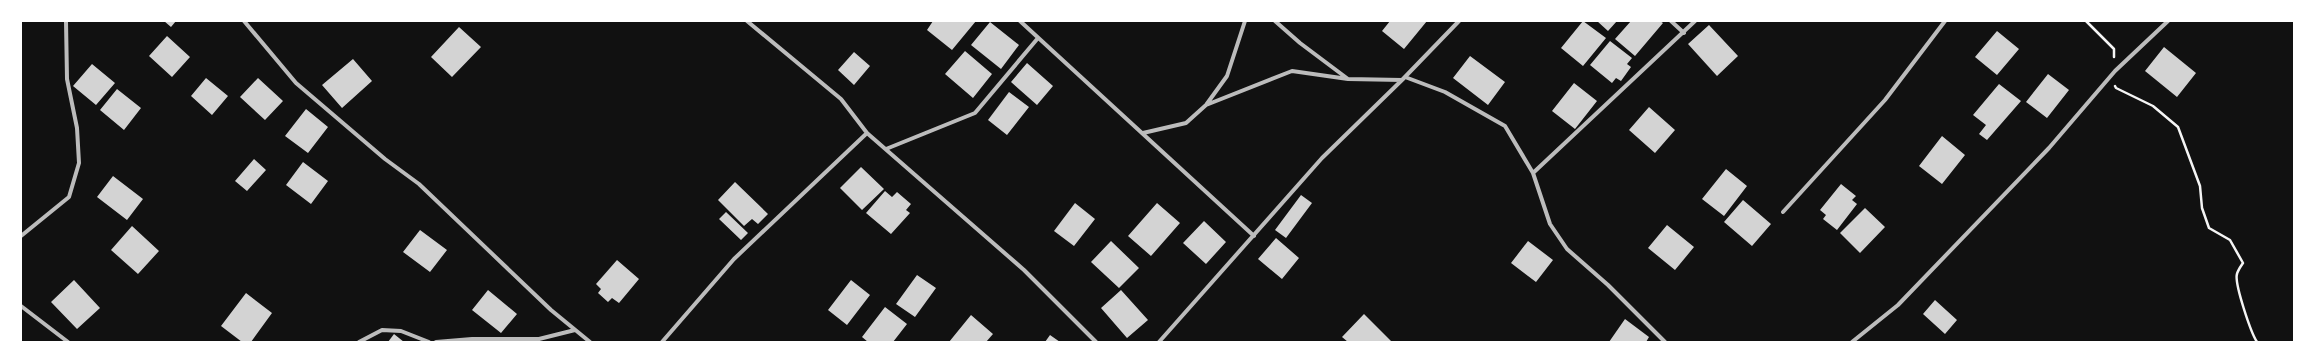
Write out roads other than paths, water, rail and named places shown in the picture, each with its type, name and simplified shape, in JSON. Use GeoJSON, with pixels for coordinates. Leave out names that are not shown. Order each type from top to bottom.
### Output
{"type":"FeatureCollection","features":[{"type":"Feature","properties":{"kind":"street"},"geometry":{"type":"LineString","coordinates":[[21,236],[69,198],[79,163],[77,128],[67,79],[66,21]]}},
{"type":"Feature","properties":{"kind":"street"},"geometry":{"type":"LineString","coordinates":[[244,21],[296,83],[384,159],[419,184],[551,310],[590,342]]}},
{"type":"Feature","properties":{"kind":"street"},"geometry":{"type":"LineString","coordinates":[[747,21],[841,99],[867,133],[1024,270],[1096,342]]}},
{"type":"Feature","properties":{"kind":"street"},"geometry":{"type":"LineString","coordinates":[[1020,21],[1254,236]]}},
{"type":"Feature","properties":{"kind":"street"},"geometry":{"type":"LineString","coordinates":[[1143,133],[1186,123],[1206,105],[1226,76],[1245,21]]}},
{"type":"Feature","properties":{"kind":"street"},"geometry":{"type":"LineString","coordinates":[[1275,21],[1300,43],[1348,79]]}},
{"type":"Feature","properties":{"kind":"street"},"geometry":{"type":"LineString","coordinates":[[1160,342],[1322,158],[1403,79],[1459,21]]}},
{"type":"Feature","properties":{"kind":"street"},"geometry":{"type":"LineString","coordinates":[[1671,21],[1684,33]]}},
{"type":"Feature","properties":{"kind":"street"},"geometry":{"type":"LineString","coordinates":[[1533,173],[1684,33],[1695,21]]}},
{"type":"Feature","properties":{"kind":"street"},"geometry":{"type":"LineString","coordinates":[[1783,212],[1885,100],[1945,21]]}},
{"type":"Feature","properties":{"kind":"street"},"geometry":{"type":"LineString","coordinates":[[1852,342],[1898,305],[2049,148],[2115,71],[2168,21]]}},
{"type":"Feature","properties":{"kind":"street"},"geometry":{"type":"LineString","coordinates":[[886,149],[975,113],[1038,38]]}},
{"type":"Feature","properties":{"kind":"street"},"geometry":{"type":"LineString","coordinates":[[1206,105],[1292,71],[1348,79],[1403,79],[1445,92],[1505,126],[1533,173],[1550,224],[1566,249],[1608,285],[1665,342]]}},
{"type":"Feature","properties":{"kind":"street"},"geometry":{"type":"LineString","coordinates":[[662,342],[734,259],[867,133]]}},
{"type":"Feature","properties":{"kind":"street"},"geometry":{"type":"LineString","coordinates":[[21,306],[68,342]]}},
{"type":"Feature","properties":{"kind":"street"},"geometry":{"type":"LineString","coordinates":[[359,342],[382,330],[401,331],[429,342]]}},
{"type":"Feature","properties":{"kind":"street"},"geometry":{"type":"LineString","coordinates":[[436,342],[472,339],[539,339],[575,330]]}}]}
